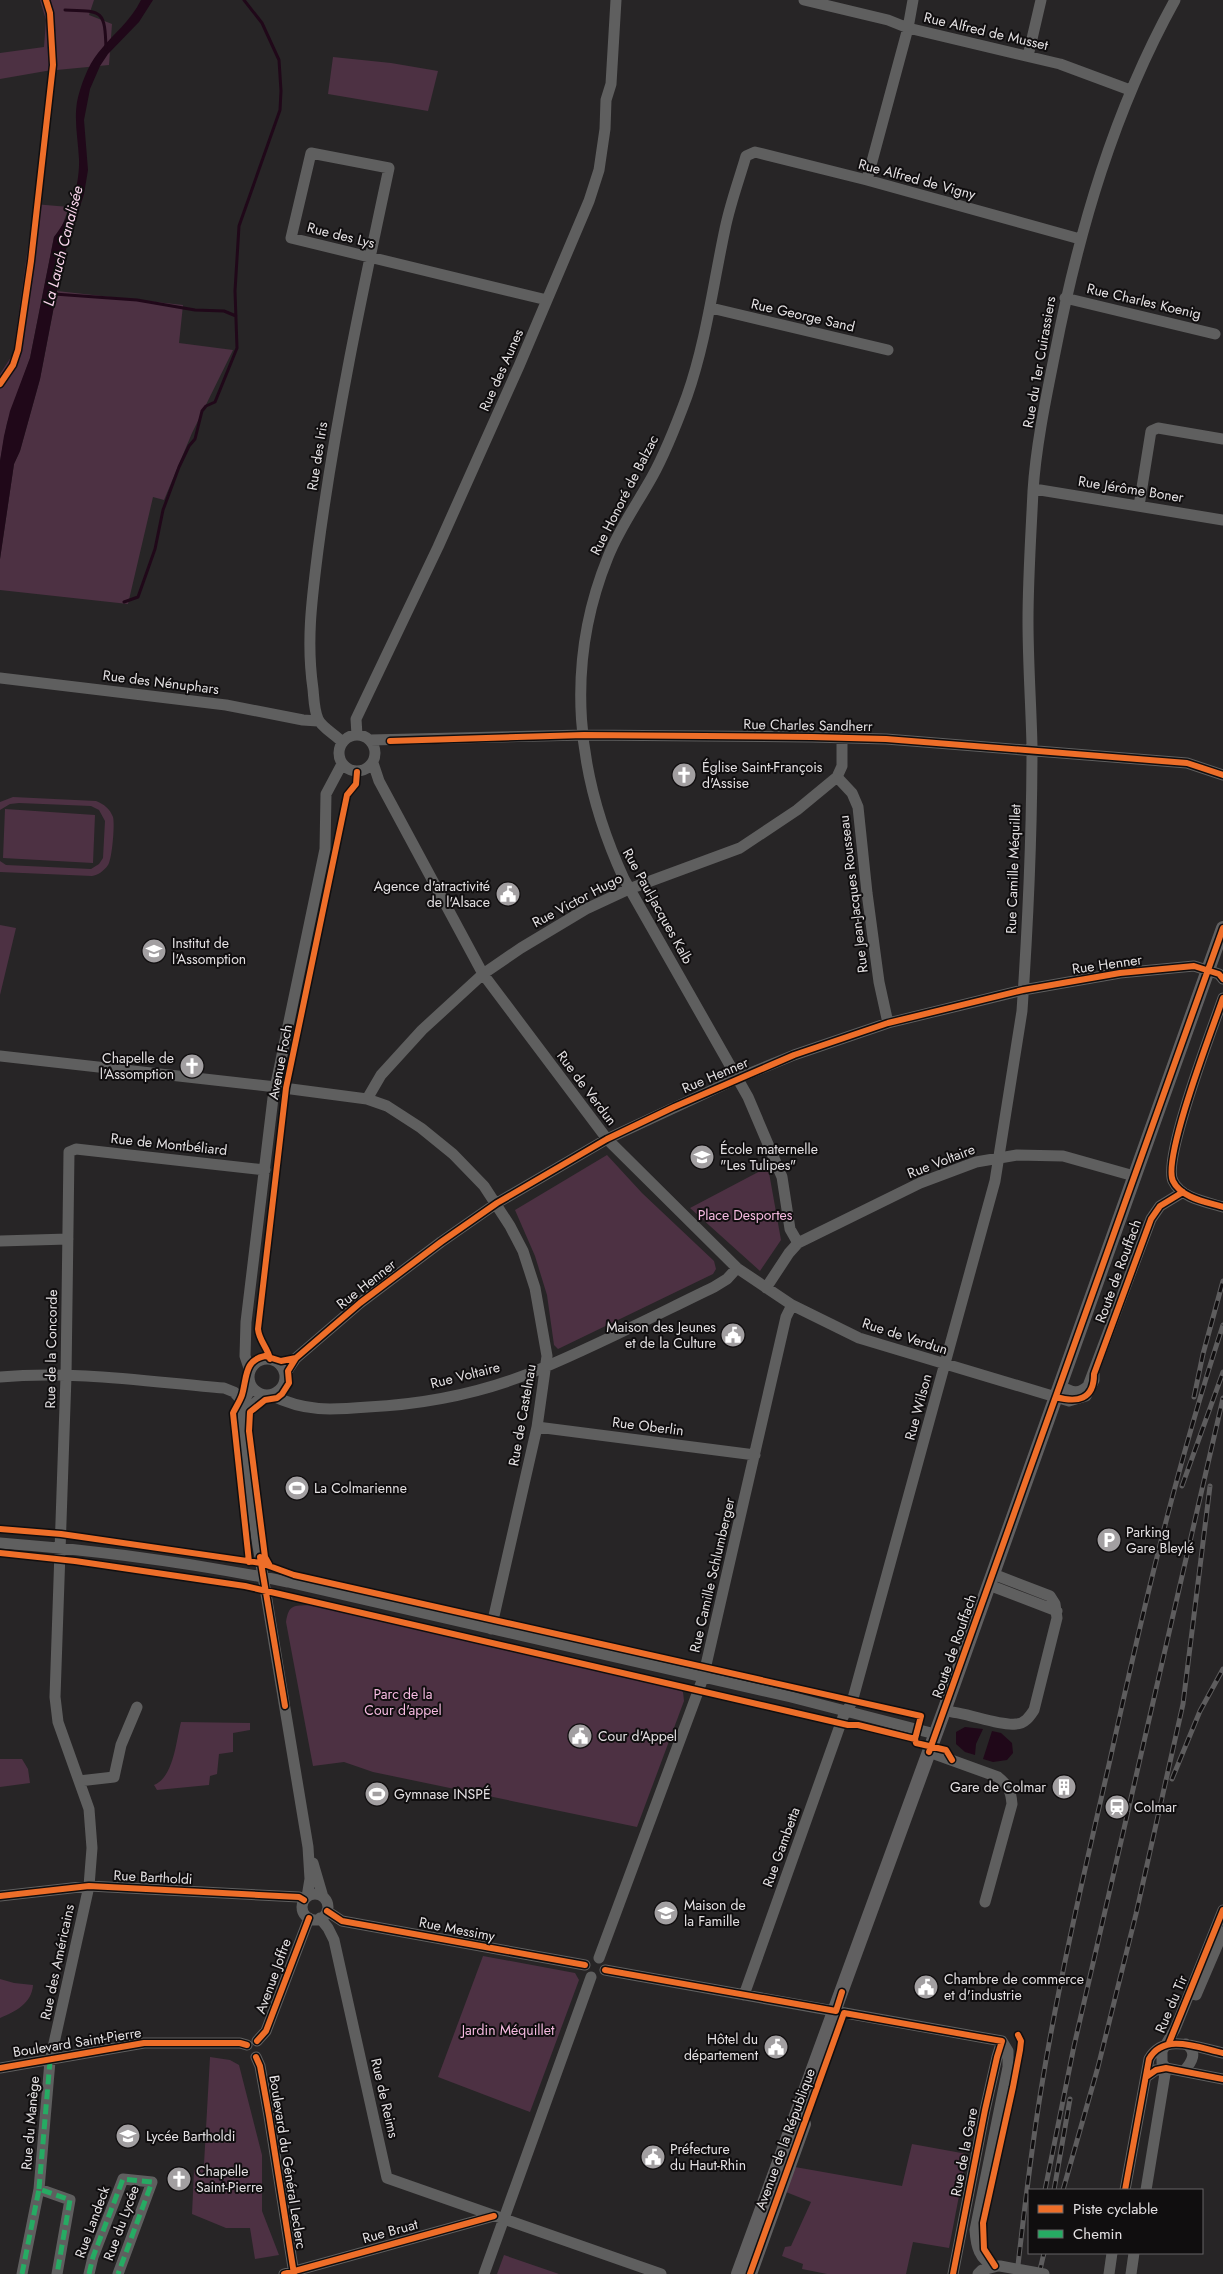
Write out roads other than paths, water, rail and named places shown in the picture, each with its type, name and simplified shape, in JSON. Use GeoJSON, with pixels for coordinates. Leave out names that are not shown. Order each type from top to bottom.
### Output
{"type":"FeatureCollection","features":[{"type":"Feature","properties":{"kind":"main road","name":"Route de Rouffach"},"geometry":{"type":"LineString","coordinates":[[935,1734],[1223,928]]}},
{"type":"Feature","properties":{"kind":"main road","name":"Avenue de la République"},"geometry":{"type":"LineString","coordinates":[[750,2274],[932,1753],[935,1734]]}},
{"type":"Feature","properties":{"kind":"main road","name":"Avenue de la République"},"geometry":{"type":"LineString","coordinates":[[738,2274],[840,2012]]}},
{"type":"Feature","properties":{"kind":"street","name":"Rue des Aunes"},"geometry":{"type":"LineString","coordinates":[[357,735],[356,719],[438,548],[589,201],[599,170],[605,130],[606,100],[611,84],[616,0]]}},
{"type":"Feature","properties":{"kind":"street","name":"Rue Alfred de Musset"},"geometry":{"type":"LineString","coordinates":[[804,0],[888,20],[908,28],[1060,64],[1130,90]]}},
{"type":"Feature","properties":{"kind":"street"},"geometry":{"type":"LineString","coordinates":[[867,180],[908,28],[913,0]]}},
{"type":"Feature","properties":{"kind":"street"},"geometry":{"type":"LineString","coordinates":[[1028,56],[1041,0]]}},
{"type":"Feature","properties":{"kind":"street","name":"Rue du 1er Cuirassiers"},"geometry":{"type":"LineString","coordinates":[[1032,750],[1028,621],[1034,489],[1047,394],[1065,298],[1080,239],[1130,90],[1175,0]]}},
{"type":"Feature","properties":{"kind":"street","name":"Rue Alfred de Vigny"},"geometry":{"type":"LineString","coordinates":[[746,156],[755,152],[867,180],[1080,239]]}},
{"type":"Feature","properties":{"kind":"street","name":"Rue des Lys"},"geometry":{"type":"LineString","coordinates":[[389,168],[311,153],[291,238],[547,300]]}},
{"type":"Feature","properties":{"kind":"street","name":"Rue Honoré de Balzac"},"geometry":{"type":"LineString","coordinates":[[584,735],[579,691],[583,648],[591,605],[608,556],[629,514],[653,476],[680,413],[700,354],[711,308],[725,228],[746,156]]}},
{"type":"Feature","properties":{"kind":"street","name":"Rue des Iris"},"geometry":{"type":"LineString","coordinates":[[318,721],[309,663],[308,638],[313,592],[339,415],[389,168]]}},
{"type":"Feature","properties":{"kind":"street","name":"Rue Charles Koenig"},"geometry":{"type":"LineString","coordinates":[[1065,298],[1215,334]]}},
{"type":"Feature","properties":{"kind":"street","name":"Rue George Sand"},"geometry":{"type":"LineString","coordinates":[[711,308],[888,350]]}},
{"type":"Feature","properties":{"kind":"street"},"geometry":{"type":"LineString","coordinates":[[1139,506],[1151,431],[1158,428],[1223,439]]}},
{"type":"Feature","properties":{"kind":"street","name":"Rue Jérôme Boner"},"geometry":{"type":"LineString","coordinates":[[1034,489],[1223,520]]}},
{"type":"Feature","properties":{"kind":"street","name":"Rue des Nénuphars"},"geometry":{"type":"LineString","coordinates":[[0,678],[226,705],[303,720],[318,721]]}},
{"type":"Feature","properties":{"kind":"street"},"geometry":{"type":"LineString","coordinates":[[318,721],[342,742]]}},
{"type":"Feature","properties":{"kind":"street"},"geometry":{"type":"LineString","coordinates":[[374,758],[370,740],[357,735],[349,737],[342,742],[339,749],[339,757],[346,767],[363,771],[390,741]]}},
{"type":"Feature","properties":{"kind":"street","name":"Rue Charles Sandherr"},"geometry":{"type":"LineString","coordinates":[[370,740],[584,735],[842,738],[1032,750],[1187,763],[1223,775]]}},
{"type":"Feature","properties":{"kind":"street","name":"Rue Paul-Jacques Kalb"},"geometry":{"type":"LineString","coordinates":[[584,735],[592,792],[607,843],[629,889],[738,1078]]}},
{"type":"Feature","properties":{"kind":"street"},"geometry":{"type":"LineString","coordinates":[[837,777],[842,766],[842,738]]}},
{"type":"Feature","properties":{"kind":"street","name":"Rue Camille Méquillet"},"geometry":{"type":"LineString","coordinates":[[1023,990],[1030,872],[1032,750]]}},
{"type":"Feature","properties":{"kind":"street","name":"Rue de Verdun"},"geometry":{"type":"LineString","coordinates":[[374,758],[379,781],[483,974],[607,1139],[737,1268],[792,1304],[859,1338],[945,1365],[1058,1392]]}},
{"type":"Feature","properties":{"kind":"street","name":"Avenue Foch"},"geometry":{"type":"LineString","coordinates":[[250,1371],[245,1356],[247,1342],[246,1322],[276,1087],[325,849],[326,794],[333,782],[346,767]]}},
{"type":"Feature","properties":{"kind":"street","name":"Rue de Verdun"},"geometry":{"type":"LineString","coordinates":[[363,771],[379,781]]}},
{"type":"Feature","properties":{"kind":"street","name":"Rue Victor Hugo"},"geometry":{"type":"LineString","coordinates":[[367,1099],[381,1075],[422,1030],[483,974],[548,930],[586,909],[629,889],[740,848],[797,810],[837,777]]}},
{"type":"Feature","properties":{"kind":"street","name":"Rue Jean-Jacques Rousseau"},"geometry":{"type":"LineString","coordinates":[[837,777],[852,793],[858,807],[866,893],[879,982],[888,1023]]}},
{"type":"Feature","properties":{"kind":"street","name":"Rue Henner"},"geometry":{"type":"LineString","coordinates":[[285,1380],[296,1358],[360,1303],[441,1242],[496,1204],[607,1139],[738,1078],[794,1055],[888,1023],[1023,990],[1120,973],[1194,966],[1208,969]]}},
{"type":"Feature","properties":{"kind":"street"},"geometry":{"type":"LineString","coordinates":[[1208,969],[1223,979]]}},
{"type":"Feature","properties":{"kind":"street","name":"Rue Wilson"},"geometry":{"type":"LineString","coordinates":[[847,1711],[852,1702],[995,1181],[1022,1011],[1023,990]]}},
{"type":"Feature","properties":{"kind":"street"},"geometry":{"type":"LineString","coordinates":[[1222,1207],[1182,1192],[1172,1180],[1171,1173],[1172,1159],[1190,1092],[1223,998]]}},
{"type":"Feature","properties":{"kind":"street","name":"Rue de Castelnau"},"geometry":{"type":"LineString","coordinates":[[0,1056],[367,1099],[387,1106],[428,1133],[453,1154],[484,1186],[523,1251],[535,1288],[547,1356],[537,1427],[491,1629]]}},
{"type":"Feature","properties":{"kind":"street"},"geometry":{"type":"LineString","coordinates":[[738,1078],[769,1142],[782,1177],[790,1229],[798,1243],[789,1252],[766,1288]]}},
{"type":"Feature","properties":{"kind":"street","name":"Rue de Montbéliard"},"geometry":{"type":"LineString","coordinates":[[69,1152],[76,1149],[265,1170]]}},
{"type":"Feature","properties":{"kind":"street","name":"Rue de la Concorde"},"geometry":{"type":"LineString","coordinates":[[61,1547],[66,1376],[69,1152]]}},
{"type":"Feature","properties":{"kind":"street","name":"Rue Voltaire"},"geometry":{"type":"LineString","coordinates":[[798,1243],[920,1183],[976,1162],[1017,1155],[1063,1156],[1134,1176]]}},
{"type":"Feature","properties":{"kind":"street","name":"Route de Rouffach"},"geometry":{"type":"LineString","coordinates":[[1058,1392],[1072,1392],[1081,1395],[1088,1386],[1150,1219],[1160,1206],[1182,1192]]}},
{"type":"Feature","properties":{"kind":"street"},"geometry":{"type":"LineString","coordinates":[[0,1241],[68,1240]]}},
{"type":"Feature","properties":{"kind":"street","name":"Rue Voltaire"},"geometry":{"type":"LineString","coordinates":[[268,1395],[308,1409],[327,1410],[388,1406],[472,1390],[545,1368],[714,1287],[727,1279],[737,1268]]}},
{"type":"Feature","properties":{"kind":"street","name":"Rue Camille Schlumberger"},"geometry":{"type":"LineString","coordinates":[[599,1958],[703,1678],[786,1317],[792,1304]]}},
{"type":"Feature","properties":{"kind":"street"},"geometry":{"type":"LineString","coordinates":[[247,1342],[263,1360]]}},
{"type":"Feature","properties":{"kind":"street","name":"Rue Henner"},"geometry":{"type":"LineString","coordinates":[[278,1362],[296,1358]]}},
{"type":"Feature","properties":{"kind":"street"},"geometry":{"type":"LineString","coordinates":[[294,1404],[278,1362],[263,1360],[255,1364],[250,1371],[252,1387],[243,1407],[244,1446],[308,1847],[310,1878],[303,1911],[318,1916],[327,1902],[323,1897],[308,1847]]}},
{"type":"Feature","properties":{"kind":"street"},"geometry":{"type":"LineString","coordinates":[[0,1377],[66,1376],[224,1388],[234,1392],[243,1407]]}},
{"type":"Feature","properties":{"kind":"street"},"geometry":{"type":"LineString","coordinates":[[243,1407],[279,1392],[285,1380]]}},
{"type":"Feature","properties":{"kind":"street"},"geometry":{"type":"LineString","coordinates":[[252,1387],[268,1395]]}},
{"type":"Feature","properties":{"kind":"street","name":"Rue Oberlin"},"geometry":{"type":"LineString","coordinates":[[537,1427],[755,1455]]}},
{"type":"Feature","properties":{"kind":"street"},"geometry":{"type":"LineString","coordinates":[[0,1543],[61,1547],[264,1577],[847,1711],[935,1734]]}},
{"type":"Feature","properties":{"kind":"street","name":"Rue des Américains"},"geometry":{"type":"LineString","coordinates":[[50,2061],[89,1886],[93,1832],[89,1808],[58,1722],[55,1697],[61,1547]]}},
{"type":"Feature","properties":{"kind":"street"},"geometry":{"type":"LineString","coordinates":[[944,1711],[958,1712],[1006,1723],[1021,1723],[1034,1710],[1057,1611],[991,1580]]}},
{"type":"Feature","properties":{"kind":"street"},"geometry":{"type":"LineString","coordinates":[[79,1781],[114,1777],[121,1745],[136,1708]]}},
{"type":"Feature","properties":{"kind":"street","name":"Rue Gambetta"},"geometry":{"type":"LineString","coordinates":[[744,1994],[842,1717],[847,1711]]}},
{"type":"Feature","properties":{"kind":"street"},"geometry":{"type":"LineString","coordinates":[[932,1753],[998,1777],[1011,1792],[1012,1804],[985,1902]]}},
{"type":"Feature","properties":{"kind":"street","name":"Rue Bartholdi"},"geometry":{"type":"LineString","coordinates":[[0,1896],[89,1886],[299,1897],[306,1899]]}},
{"type":"Feature","properties":{"kind":"street"},"geometry":{"type":"LineString","coordinates":[[306,1899],[317,1894],[323,1897]]}},
{"type":"Feature","properties":{"kind":"street","name":"Rue du Tir"},"geometry":{"type":"LineString","coordinates":[[1190,2046],[1181,2038],[1181,2033],[1223,1910]]}},
{"type":"Feature","properties":{"kind":"street","name":"Rue Messimy"},"geometry":{"type":"LineString","coordinates":[[318,1916],[585,1965]]}},
{"type":"Feature","properties":{"kind":"street","name":"Avenue Joffre"},"geometry":{"type":"LineString","coordinates":[[252,2043],[266,2031],[318,1916]]}},
{"type":"Feature","properties":{"kind":"street","name":"Rue de Reims"},"geometry":{"type":"LineString","coordinates":[[318,1916],[328,1928],[334,1940],[387,2178],[499,2217]]}},
{"type":"Feature","properties":{"kind":"street","name":"Rue du Tir"},"geometry":{"type":"LineString","coordinates":[[1125,2189],[1148,2059],[1158,2048],[1169,2043],[1211,1949],[1223,1932]]}},
{"type":"Feature","properties":{"kind":"street"},"geometry":{"type":"LineString","coordinates":[[599,1958],[604,1964],[605,1970],[600,1977],[591,1977],[585,1971],[585,1965],[589,1959],[599,1958]]}},
{"type":"Feature","properties":{"kind":"street"},"geometry":{"type":"LineString","coordinates":[[605,1970],[1000,2041]]}},
{"type":"Feature","properties":{"kind":"street"},"geometry":{"type":"LineString","coordinates":[[484,2274],[499,2217],[591,1977]]}},
{"type":"Feature","properties":{"kind":"street","name":"Rue de la Gare"},"geometry":{"type":"LineString","coordinates":[[995,2266],[987,2263],[979,2254],[975,2230],[1008,2067],[1008,2051],[1000,2041]]}},
{"type":"Feature","properties":{"kind":"street","name":"Rue de la Gare"},"geometry":{"type":"LineString","coordinates":[[954,2274],[1000,2041]]}},
{"type":"Feature","properties":{"kind":"street","name":"Boulevard Saint-Pierre"},"geometry":{"type":"LineString","coordinates":[[0,2068],[50,2061],[144,2043],[252,2043]]}},
{"type":"Feature","properties":{"kind":"street","name":"Boulevard du Général Leclerc"},"geometry":{"type":"LineString","coordinates":[[252,2043],[261,2044],[263,2049],[261,2054],[256,2057],[260,2066],[268,2107],[291,2273]]}},
{"type":"Feature","properties":{"kind":"street"},"geometry":{"type":"LineString","coordinates":[[1146,2189],[1166,2068],[1162,2063],[1162,2055],[1169,2043],[1223,2053]]}},
{"type":"Feature","properties":{"kind":"street"},"geometry":{"type":"LineString","coordinates":[[1184,2071],[1194,2055],[1190,2046]]}},
{"type":"Feature","properties":{"kind":"street","name":"Rue du Manège"},"geometry":{"type":"LineString","coordinates":[[22,2274],[39,2189],[50,2061]]}},
{"type":"Feature","properties":{"kind":"street"},"geometry":{"type":"LineString","coordinates":[[1146,2078],[1156,2070],[1166,2068],[1223,2079]]}},
{"type":"Feature","properties":{"kind":"street","name":"Rue Landeck"},"geometry":{"type":"LineString","coordinates":[[89,2274],[93,2256],[124,2179],[152,2182]]}},
{"type":"Feature","properties":{"kind":"street","name":"Rue du Lycée"},"geometry":{"type":"LineString","coordinates":[[118,2274],[152,2182]]}},
{"type":"Feature","properties":{"kind":"street"},"geometry":{"type":"LineString","coordinates":[[39,2189],[70,2200],[57,2274]]}},
{"type":"Feature","properties":{"kind":"street"},"geometry":{"type":"LineString","coordinates":[[499,2217],[661,2274]]}},
{"type":"Feature","properties":{"kind":"street","name":"Rue Bruat"},"geometry":{"type":"LineString","coordinates":[[291,2273],[499,2217]]}},
{"type":"Feature","properties":{"kind":"street"},"geometry":{"type":"LineString","coordinates":[[1131,2274],[1134,2254]]}},
{"type":"Feature","properties":{"kind":"street"},"geometry":{"type":"LineString","coordinates":[[1102,2274],[1112,2256]]}},
{"type":"Feature","properties":{"kind":"street"},"geometry":{"type":"LineString","coordinates":[[1108,2274],[1112,2256]]}},
{"type":"Feature","properties":{"kind":"street"},"geometry":{"type":"LineString","coordinates":[[978,2274],[982,2270],[995,2266],[1044,2274]]}},
{"type":"Feature","properties":{"kind":"water","name":"La Lauch Canalisée"},"geometry":{"type":"Polygon","coordinates":[[[141,0],[153,0],[139,22],[108,54],[100,66],[90,89],[84,120],[88,170],[84,194],[63,259],[40,379],[20,451],[14,464],[0,559],[0,461],[4,436],[10,411],[30,358],[54,237],[65,220],[76,190],[79,169],[76,130],[78,96],[94,58],[127,21],[141,0]]]}},
{"type":"Feature","properties":{"kind":"water"},"geometry":{"type":"Polygon","coordinates":[[[965,1727],[983,1729],[976,1744],[975,1755],[965,1752],[956,1744],[956,1732],[965,1727]]]}},
{"type":"Feature","properties":{"kind":"water"},"geometry":{"type":"Polygon","coordinates":[[[992,1731],[1001,1733],[1012,1743],[1013,1753],[1007,1760],[993,1762],[983,1759],[992,1731]]]}},
{"type":"Feature","properties":{"kind":"waterway"},"geometry":{"type":"LineString","coordinates":[[124,602],[138,597],[155,549],[163,510],[179,467],[189,446],[195,439],[202,411],[206,406],[215,402],[237,348],[235,291],[239,226],[280,110],[281,91],[279,60],[262,23],[244,0]]}},
{"type":"Feature","properties":{"kind":"waterway"},"geometry":{"type":"LineString","coordinates":[[65,10],[94,12],[99,15],[104,26],[106,49]]}},
{"type":"Feature","properties":{"kind":"waterway","name":"La Lauch Canalisée"},"geometry":{"type":"LineString","coordinates":[[54,294],[137,300],[195,310],[224,311],[236,316]]}},
{"type":"Feature","properties":{"kind":"railway"},"geometry":{"type":"LineString","coordinates":[[1194,1397],[1203,1354],[1223,1281]]}},
{"type":"Feature","properties":{"kind":"railway"},"geometry":{"type":"LineString","coordinates":[[1017,2274],[1041,2090],[1073,1924],[1161,1541],[1190,1433],[1223,1325]]}},
{"type":"Feature","properties":{"kind":"railway"},"geometry":{"type":"LineString","coordinates":[[1182,1486],[1223,1372]]}},
{"type":"Feature","properties":{"kind":"railway"},"geometry":{"type":"LineString","coordinates":[[1045,2189],[1074,2046],[1223,1398]]}},
{"type":"Feature","properties":{"kind":"railway"},"geometry":{"type":"LineString","coordinates":[[1063,2189],[1098,2067],[1136,1914],[1183,1704],[1210,1486]]}},
{"type":"Feature","properties":{"kind":"railway"},"geometry":{"type":"LineString","coordinates":[[1172,1779],[1200,1711],[1223,1669]]}},
{"type":"Feature","properties":{"kind":"railway"},"geometry":{"type":"LineString","coordinates":[[1054,2189],[1070,2099]]}},
{"type":"Feature","properties":{"kind":"railway"},"geometry":{"type":"LineString","coordinates":[[1039,2274],[1044,2254]]}},
{"type":"Feature","properties":{"kind":"place","name":"Église Saint-François d'Assise"},"geometry":{"type":"Point","coordinates":[684,775]}},
{"type":"Feature","properties":{"kind":"place","name":"Agence d'atractivité de l'Alsace"},"geometry":{"type":"Point","coordinates":[508,894]}},
{"type":"Feature","properties":{"kind":"place","name":"Institut de l'Assomption"},"geometry":{"type":"Point","coordinates":[154,951]}},
{"type":"Feature","properties":{"kind":"place","name":"Chapelle de l'Assomption"},"geometry":{"type":"Point","coordinates":[192,1066]}},
{"type":"Feature","properties":{"kind":"place","name":"École maternelle \"Les Tulipes\""},"geometry":{"type":"Point","coordinates":[702,1157]}},
{"type":"Feature","properties":{"kind":"place","name":"Maison des Jeunes et de la Culture"},"geometry":{"type":"Point","coordinates":[733,1335]}},
{"type":"Feature","properties":{"kind":"place","name":"La Colmarienne"},"geometry":{"type":"Point","coordinates":[297,1488]}},
{"type":"Feature","properties":{"kind":"place","name":"Parking Gare Bleylé"},"geometry":{"type":"Point","coordinates":[1109,1540]}},
{"type":"Feature","properties":{"kind":"place","name":"Cour d'Appel"},"geometry":{"type":"Point","coordinates":[580,1736]}},
{"type":"Feature","properties":{"kind":"place","name":"Gare de Colmar"},"geometry":{"type":"Point","coordinates":[1064,1787]}},
{"type":"Feature","properties":{"kind":"place","name":"Gymnase INSPÉ"},"geometry":{"type":"Point","coordinates":[377,1794]}},
{"type":"Feature","properties":{"kind":"place","name":"Colmar"},"geometry":{"type":"Point","coordinates":[1117,1807]}},
{"type":"Feature","properties":{"kind":"place","name":"Maison de la Famille"},"geometry":{"type":"Point","coordinates":[666,1913]}},
{"type":"Feature","properties":{"kind":"place","name":"Chambre de commerce et d'industrie"},"geometry":{"type":"Point","coordinates":[926,1987]}},
{"type":"Feature","properties":{"kind":"place","name":"Hôtel du département"},"geometry":{"type":"Point","coordinates":[776,2047]}},
{"type":"Feature","properties":{"kind":"place","name":"Lycée Bartholdi"},"geometry":{"type":"Point","coordinates":[128,2136]}},
{"type":"Feature","properties":{"kind":"place","name":"Préfecture du Haut-Rhin"},"geometry":{"type":"Point","coordinates":[653,2157]}},
{"type":"Feature","properties":{"kind":"place","name":"Chapelle Saint-Pierre"},"geometry":{"type":"Point","coordinates":[179,2179]}},
{"type":"Feature","properties":{"kind":"park label","name":"Place Desportes"},"geometry":{"type":"Point","coordinates":[745,1215]}},
{"type":"Feature","properties":{"kind":"park label","name":"Parc de la Cour d'appel"},"geometry":{"type":"Point","coordinates":[403,1702]}},
{"type":"Feature","properties":{"kind":"park label","name":"Jardin Méquillet"},"geometry":{"type":"Point","coordinates":[508,2030]}}]}
